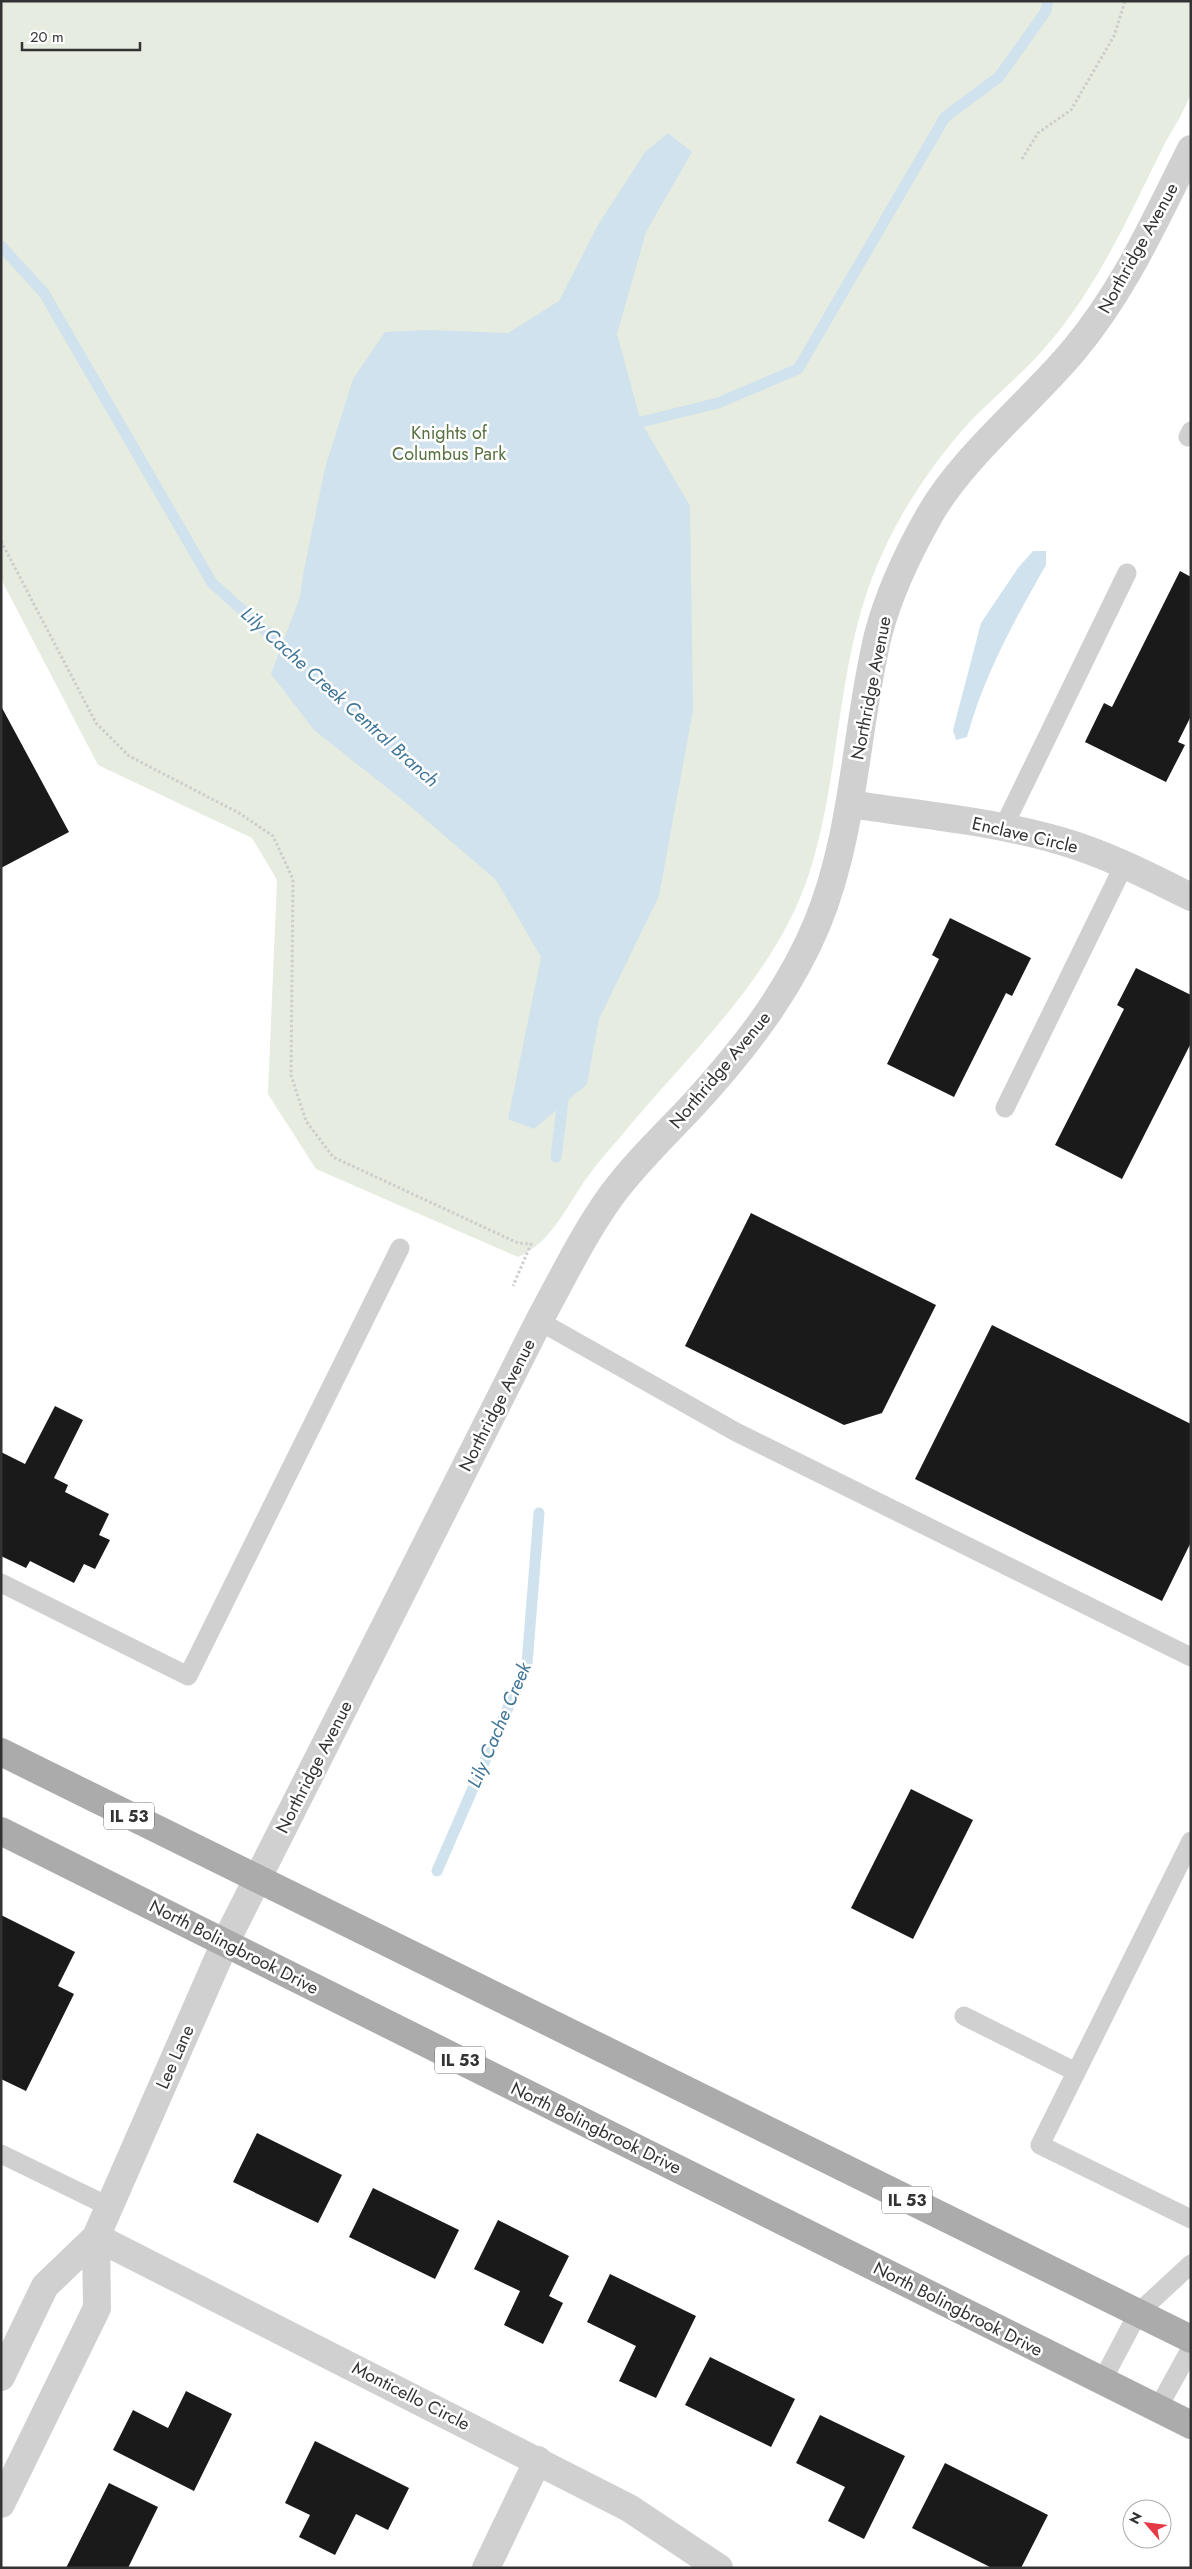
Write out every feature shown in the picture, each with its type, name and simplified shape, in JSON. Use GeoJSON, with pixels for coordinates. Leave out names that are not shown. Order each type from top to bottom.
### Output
{"type":"FeatureCollection","features":[{"type":"Feature","properties":{"kind":"main road","name":"IL 53"},"geometry":{"type":"LineString","coordinates":[[1,1752],[1191,2340]]}},
{"type":"Feature","properties":{"kind":"main road","name":"North Bolingbrook Drive"},"geometry":{"type":"LineString","coordinates":[[1,1831],[1191,2425]]}},
{"type":"Feature","properties":{"kind":"street","name":"Northridge Avenue"},"geometry":{"type":"LineString","coordinates":[[257,1880],[539,1321],[585,1236],[612,1195],[733,1061],[769,1015],[794,974],[818,922],[835,872],[850,804],[868,685],[879,634],[893,588],[912,547],[932,511],[957,477],[1071,354],[1114,298],[1191,149]]}},
{"type":"Feature","properties":{"kind":"street","name":"Enclave Circle"},"geometry":{"type":"LineString","coordinates":[[850,804],[1003,828],[1061,840],[1124,865],[1191,897]]}},
{"type":"Feature","properties":{"kind":"street","name":"Lee Lane"},"geometry":{"type":"LineString","coordinates":[[1,2377],[45,2286],[96,2237],[225,1943],[257,1880]]}},
{"type":"Feature","properties":{"kind":"street","name":"Lee Lane"},"geometry":{"type":"LineString","coordinates":[[1,2504],[97,2308],[96,2237]]}},
{"type":"Feature","properties":{"kind":"street","name":"Monticello Circle"},"geometry":{"type":"LineString","coordinates":[[96,2237],[538,2460],[629,2508],[719,2568]]}},
{"type":"Feature","properties":{"kind":"street"},"geometry":{"type":"LineString","coordinates":[[486,2568],[538,2460]]}},
{"type":"Feature","properties":{"kind":"lane"},"geometry":{"type":"LineString","coordinates":[[1003,828],[1127,573]]}},
{"type":"Feature","properties":{"kind":"lane"},"geometry":{"type":"LineString","coordinates":[[1005,1108],[1124,865]]}},
{"type":"Feature","properties":{"kind":"lane"},"geometry":{"type":"LineString","coordinates":[[1,1583],[188,1676],[400,1248]]}},
{"type":"Feature","properties":{"kind":"lane"},"geometry":{"type":"LineString","coordinates":[[539,1321],[736,1432],[1191,1657]]}},
{"type":"Feature","properties":{"kind":"lane"},"geometry":{"type":"LineString","coordinates":[[1191,1841],[1040,2145],[1191,2219]]}},
{"type":"Feature","properties":{"kind":"lane"},"geometry":{"type":"LineString","coordinates":[[964,2016],[1076,2072]]}},
{"type":"Feature","properties":{"kind":"lane"},"geometry":{"type":"LineString","coordinates":[[1,2154],[110,2207]]}},
{"type":"Feature","properties":{"kind":"lane"},"geometry":{"type":"LineString","coordinates":[[1102,2381],[1138,2313],[1191,2264]]}},
{"type":"Feature","properties":{"kind":"lane"},"geometry":{"type":"LineString","coordinates":[[1158,2408],[1191,2348]]}},
{"type":"Feature","properties":{"kind":"path"},"geometry":{"type":"LineString","coordinates":[[1022,159],[1038,133],[1071,110],[1114,36],[1125,1]]}},
{"type":"Feature","properties":{"kind":"path"},"geometry":{"type":"LineString","coordinates":[[1,541],[96,723],[129,756],[239,813],[273,836],[293,879],[291,1075],[306,1121],[333,1157],[501,1236],[518,1243],[531,1244],[513,1286]]}},
{"type":"Feature","properties":{"kind":"green space","name":"Knights of Columbus Park"},"geometry":{"type":"Polygon","coordinates":[[[1,1],[1191,1],[1191,90],[1189,97],[1109,254],[1078,305],[1042,351],[964,428],[944,453],[906,508],[883,552],[867,591],[856,630],[847,671],[820,834],[809,874],[793,912],[774,949],[751,983],[725,1016],[599,1162],[550,1232],[541,1242],[518,1257],[316,1169],[268,1094],[277,880],[252,838],[98,765],[1,579],[1,1]]]}},
{"type":"Feature","properties":{"kind":"water"},"geometry":{"type":"Polygon","coordinates":[[[668,133],[692,152],[646,232],[617,334],[641,422],[690,506],[693,710],[659,896],[599,1019],[587,1084],[534,1129],[508,1119],[541,957],[496,880],[410,806],[314,730],[271,674],[300,597],[325,468],[353,379],[385,332],[429,330],[508,333],[559,301],[598,225],[645,152],[668,133]]]}},
{"type":"Feature","properties":{"kind":"water"},"geometry":{"type":"Polygon","coordinates":[[[1033,551],[1046,551],[1046,565],[1011,628],[991,670],[967,737],[956,740],[953,730],[981,623],[1018,568],[1033,551]]]}},
{"type":"Feature","properties":{"kind":"building"},"geometry":{"type":"Polygon","coordinates":[[[1180,571],[1191,577],[1191,716],[1178,742],[1185,745],[1166,782],[1085,742],[1104,703],[1112,707],[1180,571]]]}},
{"type":"Feature","properties":{"kind":"building"},"geometry":{"type":"Polygon","coordinates":[[[1,706],[69,832],[1,868],[1,706]]]}},
{"type":"Feature","properties":{"kind":"building"},"geometry":{"type":"Polygon","coordinates":[[[950,918],[1031,958],[1012,996],[1006,993],[954,1097],[887,1064],[939,959],[932,955],[950,918]]]}},
{"type":"Feature","properties":{"kind":"building"},"geometry":{"type":"Polygon","coordinates":[[[1136,968],[1191,995],[1191,1043],[1122,1179],[1055,1145],[1124,1009],[1117,1005],[1136,968]]]}},
{"type":"Feature","properties":{"kind":"building"},"geometry":{"type":"Polygon","coordinates":[[[751,1213],[936,1305],[882,1413],[844,1425],[685,1346],[751,1213]]]}},
{"type":"Feature","properties":{"kind":"building"},"geometry":{"type":"Polygon","coordinates":[[[992,1325],[1191,1424],[1191,1542],[1162,1601],[915,1479],[992,1325]]]}},
{"type":"Feature","properties":{"kind":"building"},"geometry":{"type":"Polygon","coordinates":[[[55,1406],[83,1420],[54,1478],[68,1485],[65,1492],[109,1514],[99,1535],[110,1540],[95,1569],[84,1564],[74,1583],[30,1561],[26,1568],[1,1556],[1,1452],[25,1464],[55,1406]]]}},
{"type":"Feature","properties":{"kind":"building"},"geometry":{"type":"Polygon","coordinates":[[[911,1789],[973,1820],[913,1939],[851,1908],[911,1789]]]}},
{"type":"Feature","properties":{"kind":"building"},"geometry":{"type":"Polygon","coordinates":[[[1,1915],[75,1952],[58,1986],[74,1994],[26,2091],[1,2079],[1,1915]]]}},
{"type":"Feature","properties":{"kind":"building"},"geometry":{"type":"Polygon","coordinates":[[[257,2133],[342,2175],[318,2223],[233,2182],[257,2133]]]}},
{"type":"Feature","properties":{"kind":"building"},"geometry":{"type":"Polygon","coordinates":[[[373,2188],[459,2230],[435,2279],[349,2237],[373,2188]]]}},
{"type":"Feature","properties":{"kind":"building"},"geometry":{"type":"Polygon","coordinates":[[[498,2220],[569,2256],[549,2296],[563,2303],[543,2344],[504,2325],[520,2291],[474,2269],[498,2220]]]}},
{"type":"Feature","properties":{"kind":"building"},"geometry":{"type":"Polygon","coordinates":[[[610,2274],[696,2316],[656,2398],[619,2381],[636,2346],[587,2322],[610,2274]]]}},
{"type":"Feature","properties":{"kind":"building"},"geometry":{"type":"Polygon","coordinates":[[[710,2357],[795,2399],[771,2447],[685,2405],[710,2357]]]}},
{"type":"Feature","properties":{"kind":"building"},"geometry":{"type":"Polygon","coordinates":[[[186,2391],[232,2414],[194,2491],[113,2450],[133,2410],[168,2428],[186,2391]]]}},
{"type":"Feature","properties":{"kind":"building"},"geometry":{"type":"Polygon","coordinates":[[[820,2415],[905,2456],[864,2539],[828,2521],[845,2487],[796,2463],[820,2415]]]}},
{"type":"Feature","properties":{"kind":"building"},"geometry":{"type":"Polygon","coordinates":[[[315,2441],[409,2488],[388,2530],[356,2514],[335,2555],[299,2537],[310,2515],[285,2503],[315,2441]]]}},
{"type":"Feature","properties":{"kind":"building"},"geometry":{"type":"Polygon","coordinates":[[[945,2463],[1048,2515],[1021,2568],[992,2568],[912,2528],[945,2463]]]}},
{"type":"Feature","properties":{"kind":"building"},"geometry":{"type":"Polygon","coordinates":[[[109,2483],[158,2507],[128,2568],[66,2568],[109,2483]]]}},
{"type":"Feature","properties":{"kind":"waterway"},"geometry":{"type":"LineString","coordinates":[[641,422],[718,403],[798,369],[945,117],[999,77],[1046,11],[1048,1]]}},
{"type":"Feature","properties":{"kind":"waterway","name":"Lily Cache Creek Central Branch"},"geometry":{"type":"LineString","coordinates":[[1,246],[44,293],[212,583],[294,656]]}},
{"type":"Feature","properties":{"kind":"waterway","name":"Lily Cache Creek Central Branch"},"geometry":{"type":"LineString","coordinates":[[556,1157],[564,1092]]}},
{"type":"Feature","properties":{"kind":"waterway","name":"Lily Cache Creek"},"geometry":{"type":"LineString","coordinates":[[437,1871],[527,1664],[539,1513]]}}]}
